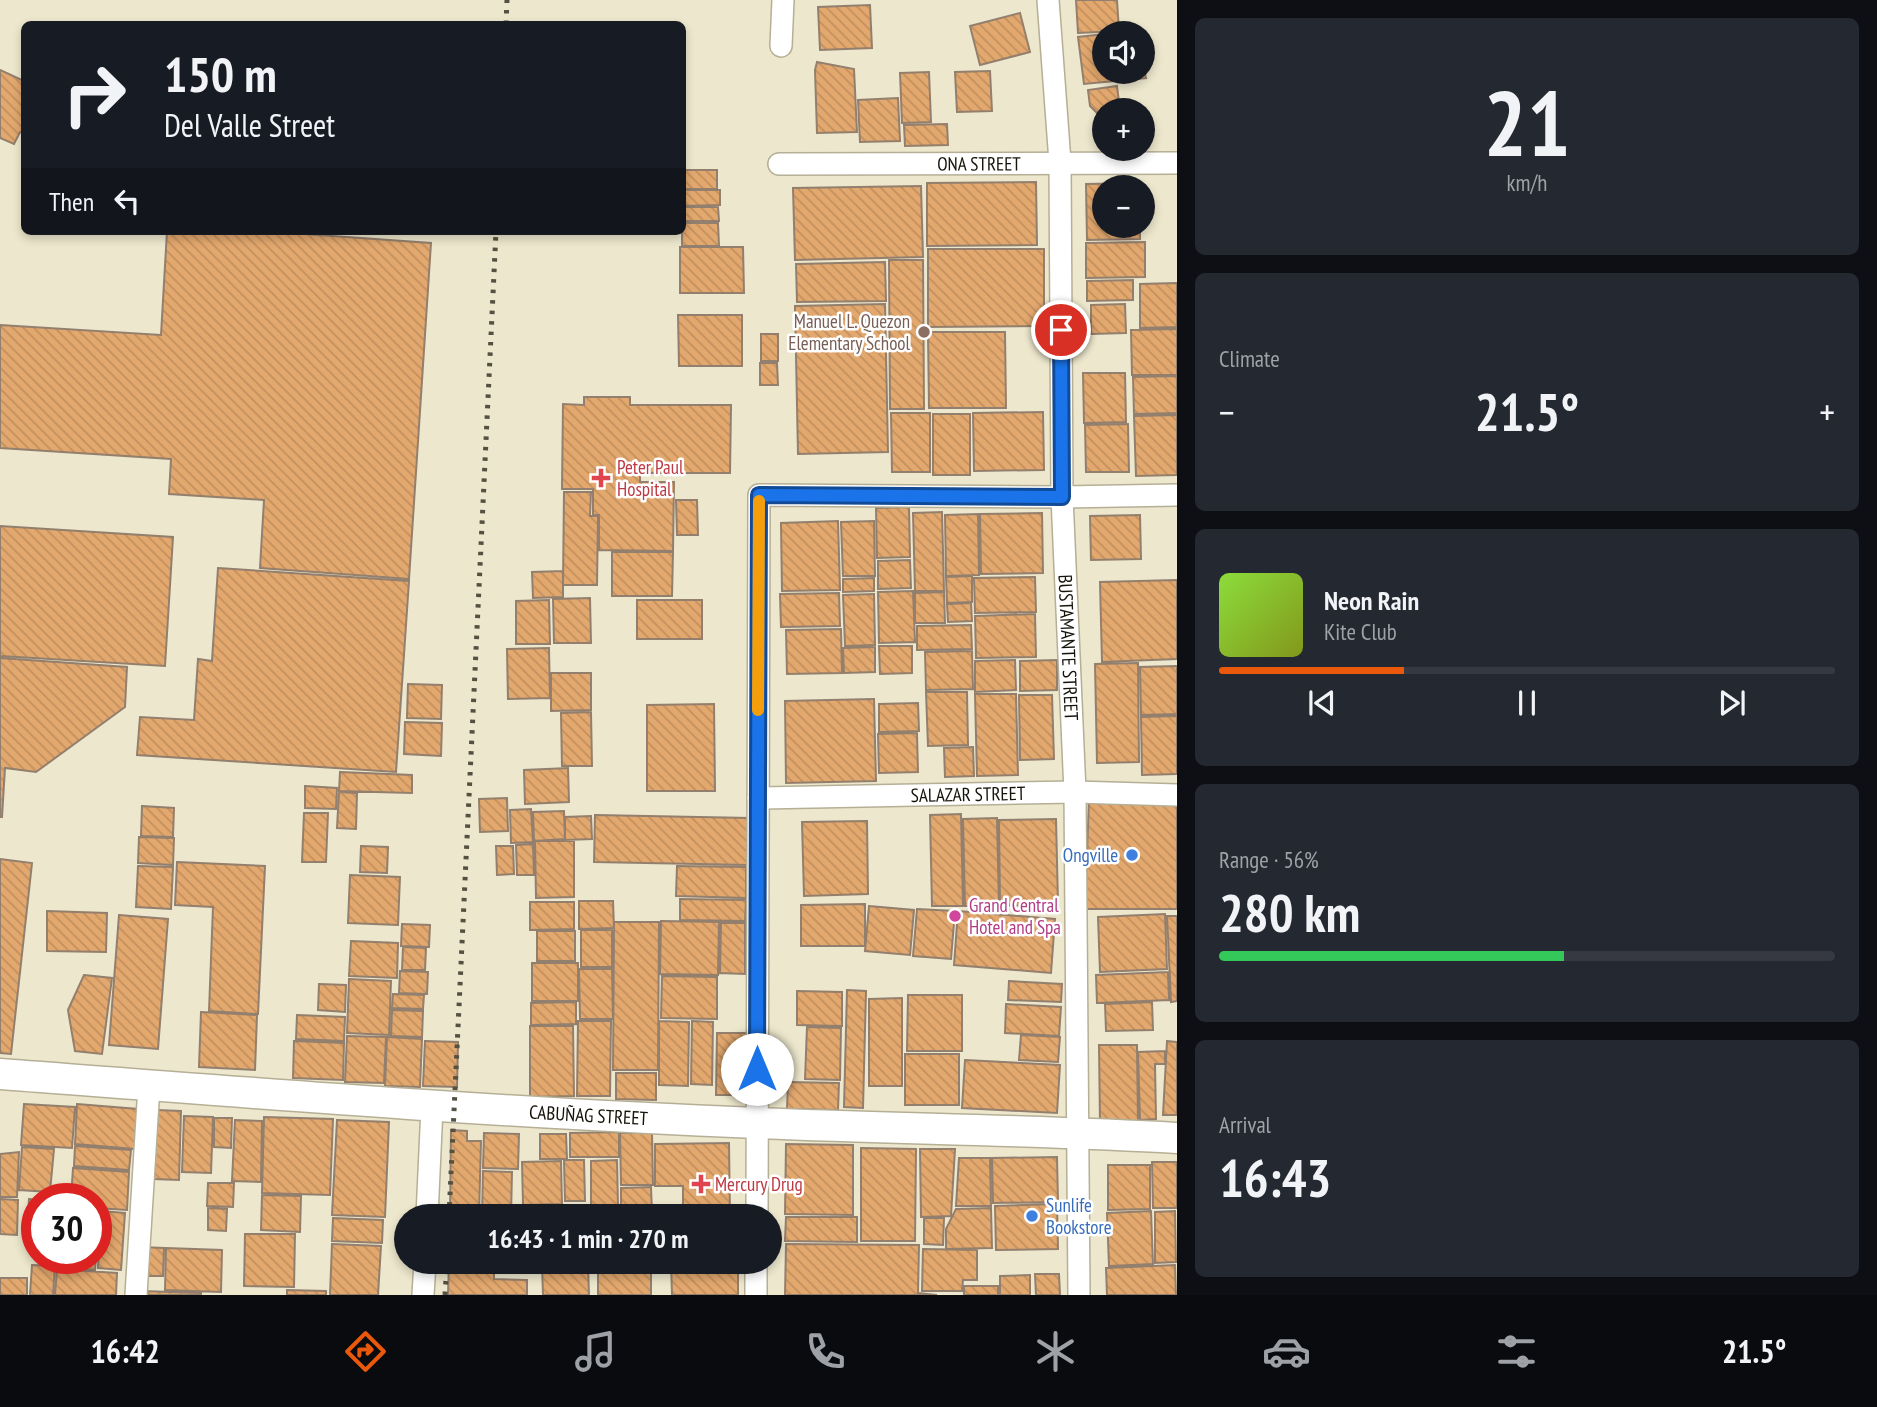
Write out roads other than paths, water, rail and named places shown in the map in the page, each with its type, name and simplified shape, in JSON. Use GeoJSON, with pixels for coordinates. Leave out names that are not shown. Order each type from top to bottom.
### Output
{"type":"FeatureCollection","features":[{"type":"Feature","properties":{"kind":"street"},"geometry":{"type":"LineString","coordinates":[[780,46],[783,0]]}},
{"type":"Feature","properties":{"kind":"street","name":"BUSTAMANTE STREET"},"geometry":{"type":"LineString","coordinates":[[1048,0],[1060,162],[1062,497],[1074,792],[1079,1295]]}},
{"type":"Feature","properties":{"kind":"street","name":"ONA STREET"},"geometry":{"type":"LineString","coordinates":[[779,164],[1177,163]]}},
{"type":"Feature","properties":{"kind":"street"},"geometry":{"type":"LineString","coordinates":[[757,1204],[759,495],[1177,495]]}},
{"type":"Feature","properties":{"kind":"street","name":"SALAZAR STREET"},"geometry":{"type":"LineString","coordinates":[[758,798],[1074,792],[1177,795]]}},
{"type":"Feature","properties":{"kind":"street","name":"CABUÑAG STREET"},"geometry":{"type":"LineString","coordinates":[[0,1074],[432,1107],[757,1123],[1079,1132],[1177,1138]]}},
{"type":"Feature","properties":{"kind":"street"},"geometry":{"type":"LineString","coordinates":[[136,1295],[149,1086]]}},
{"type":"Feature","properties":{"kind":"street"},"geometry":{"type":"LineString","coordinates":[[428,1204],[432,1107]]}},
{"type":"Feature","properties":{"kind":"street"},"geometry":{"type":"LineString","coordinates":[[423,1295],[424,1274]]}},
{"type":"Feature","properties":{"kind":"street"},"geometry":{"type":"LineString","coordinates":[[756,1274],[756,1295]]}},
{"type":"Feature","properties":{"kind":"railway"},"geometry":{"type":"LineString","coordinates":[[506,21],[507,0]]}},
{"type":"Feature","properties":{"kind":"railway"},"geometry":{"type":"LineString","coordinates":[[450,1204],[496,235]]}},
{"type":"Feature","properties":{"kind":"railway"},"geometry":{"type":"LineString","coordinates":[[445,1295],[446,1274]]}},
{"type":"Feature","properties":{"kind":"place","name":"Manuel L. Quezon Elementary School"},"geometry":{"type":"Point","coordinates":[924,332]}},
{"type":"Feature","properties":{"kind":"place","name":"Peter Paul Hospital"},"geometry":{"type":"Point","coordinates":[601,478]}},
{"type":"Feature","properties":{"kind":"place","name":"Ongville"},"geometry":{"type":"Point","coordinates":[1132,855]}},
{"type":"Feature","properties":{"kind":"place","name":"Grand Central Hotel and Spa"},"geometry":{"type":"Point","coordinates":[955,916]}},
{"type":"Feature","properties":{"kind":"place","name":"Mercury Drug"},"geometry":{"type":"Point","coordinates":[701,1184]}},
{"type":"Feature","properties":{"kind":"place","name":"Sunlife Bookstore"},"geometry":{"type":"Point","coordinates":[1032,1216]}}]}
